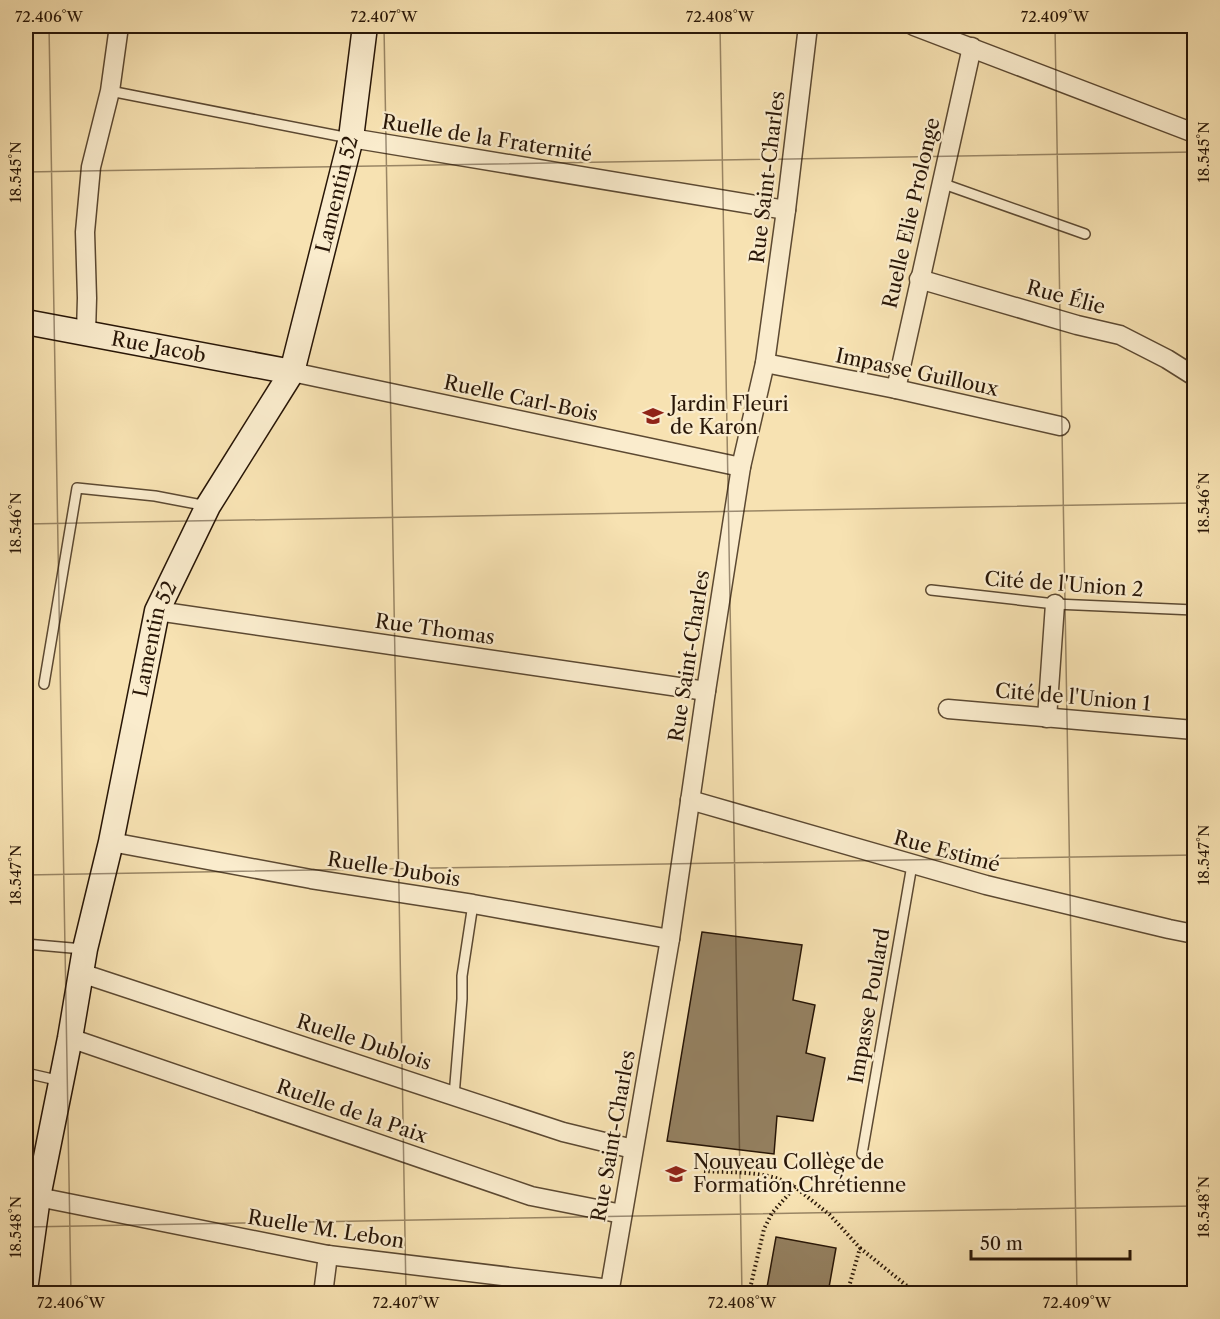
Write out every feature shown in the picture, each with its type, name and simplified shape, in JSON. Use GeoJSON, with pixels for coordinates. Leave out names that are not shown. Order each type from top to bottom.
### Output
{"type":"FeatureCollection","features":[{"type":"Feature","properties":{"kind":"street"},"geometry":{"type":"LineString","coordinates":[[86,333],[85,232],[92,167],[110,91],[119,26]]}},
{"type":"Feature","properties":{"kind":"street","name":"Lamentin 52"},"geometry":{"type":"LineString","coordinates":[[26,1283],[29,1238],[70,1038],[83,961],[111,842],[157,611],[208,506],[292,372],[351,138],[365,26]]}},
{"type":"Feature","properties":{"kind":"street","name":"Rue Saint-Charles"},"geometry":{"type":"LineString","coordinates":[[609,1292],[670,939],[741,467],[765,363],[808,26]]}},
{"type":"Feature","properties":{"kind":"street"},"geometry":{"type":"LineString","coordinates":[[914,26],[1194,133]]}},
{"type":"Feature","properties":{"kind":"street","name":"Ruelle Elie Prolonge"},"geometry":{"type":"LineString","coordinates":[[896,389],[972,47]]}},
{"type":"Feature","properties":{"kind":"street","name":"Ruelle de la Fraternité"},"geometry":{"type":"LineString","coordinates":[[351,138],[786,210]]}},
{"type":"Feature","properties":{"kind":"street","name":"Rue Élie"},"geometry":{"type":"LineString","coordinates":[[919,279],[1077,325],[1120,335],[1194,376]]}},
{"type":"Feature","properties":{"kind":"street","name":"Rue Jacob"},"geometry":{"type":"LineString","coordinates":[[26,322],[292,372]]}},
{"type":"Feature","properties":{"kind":"street","name":"Impasse Guilloux"},"geometry":{"type":"LineString","coordinates":[[765,363],[896,389],[1060,426]]}},
{"type":"Feature","properties":{"kind":"street","name":"Ruelle Carl-Bois"},"geometry":{"type":"LineString","coordinates":[[292,372],[741,467]]}},
{"type":"Feature","properties":{"kind":"street"},"geometry":{"type":"LineString","coordinates":[[1047,718],[1055,604]]}},
{"type":"Feature","properties":{"kind":"street","name":"Rue Thomas"},"geometry":{"type":"LineString","coordinates":[[157,611],[706,691]]}},
{"type":"Feature","properties":{"kind":"street","name":"Cité de l'Union 1"},"geometry":{"type":"LineString","coordinates":[[948,709],[1194,730]]}},
{"type":"Feature","properties":{"kind":"street","name":"Rue Estimé"},"geometry":{"type":"LineString","coordinates":[[690,800],[986,885],[1169,930],[1194,934]]}},
{"type":"Feature","properties":{"kind":"street","name":"Ruelle Dubois"},"geometry":{"type":"LineString","coordinates":[[111,842],[311,879],[472,904],[670,939]]}},
{"type":"Feature","properties":{"kind":"street","name":"Ruelle Dublois"},"geometry":{"type":"LineString","coordinates":[[83,961],[454,1096],[563,1132],[633,1149]]}},
{"type":"Feature","properties":{"kind":"street","name":"Ruelle de la Paix"},"geometry":{"type":"LineString","coordinates":[[70,1038],[531,1196],[622,1214]]}},
{"type":"Feature","properties":{"kind":"street","name":"Ruelle M. Lebon"},"geometry":{"type":"LineString","coordinates":[[38,1197],[328,1255],[609,1292]]}},
{"type":"Feature","properties":{"kind":"street"},"geometry":{"type":"LineString","coordinates":[[322,1293],[328,1255]]}},
{"type":"Feature","properties":{"kind":"lane","name":"Ruelle de la Fraternité"},"geometry":{"type":"LineString","coordinates":[[110,91],[351,138]]}},
{"type":"Feature","properties":{"kind":"lane"},"geometry":{"type":"LineString","coordinates":[[941,183],[1085,234]]}},
{"type":"Feature","properties":{"kind":"lane"},"geometry":{"type":"LineString","coordinates":[[44,684],[76,488],[154,496],[208,506]]}},
{"type":"Feature","properties":{"kind":"lane","name":"Cité de l'Union 2"},"geometry":{"type":"LineString","coordinates":[[931,590],[1055,604],[1194,610]]}},
{"type":"Feature","properties":{"kind":"lane","name":"Impasse Poulard"},"geometry":{"type":"LineString","coordinates":[[862,1154],[912,865]]}},
{"type":"Feature","properties":{"kind":"lane"},"geometry":{"type":"LineString","coordinates":[[454,1096],[462,976],[472,904]]}},
{"type":"Feature","properties":{"kind":"lane"},"geometry":{"type":"LineString","coordinates":[[26,944],[83,961]]}},
{"type":"Feature","properties":{"kind":"lane"},"geometry":{"type":"LineString","coordinates":[[26,1073],[61,1081]]}},
{"type":"Feature","properties":{"kind":"path"},"geometry":{"type":"LineString","coordinates":[[704,1171],[771,1176],[785,1180],[831,1215],[860,1248],[917,1293]]}},
{"type":"Feature","properties":{"kind":"path"},"geometry":{"type":"LineString","coordinates":[[749,1293],[764,1229],[772,1213],[795,1187]]}},
{"type":"Feature","properties":{"kind":"path"},"geometry":{"type":"LineString","coordinates":[[847,1293],[860,1248]]}},
{"type":"Feature","properties":{"kind":"building"},"geometry":{"type":"Polygon","coordinates":[[[702,932],[802,945],[793,1000],[815,1005],[806,1053],[825,1058],[813,1121],[777,1116],[774,1154],[667,1141],[702,932]]]}},
{"type":"Feature","properties":{"kind":"building"},"geometry":{"type":"Polygon","coordinates":[[[776,1237],[836,1248],[828,1293],[766,1293],[776,1237]]]}},
{"type":"Feature","properties":{"kind":"place","name":"Jardin Fleuri de Karon"},"geometry":{"type":"Point","coordinates":[653,416]}},
{"type":"Feature","properties":{"kind":"place","name":"Nouveau Collège de Formation Chrétienne"},"geometry":{"type":"Point","coordinates":[676,1174]}}]}
